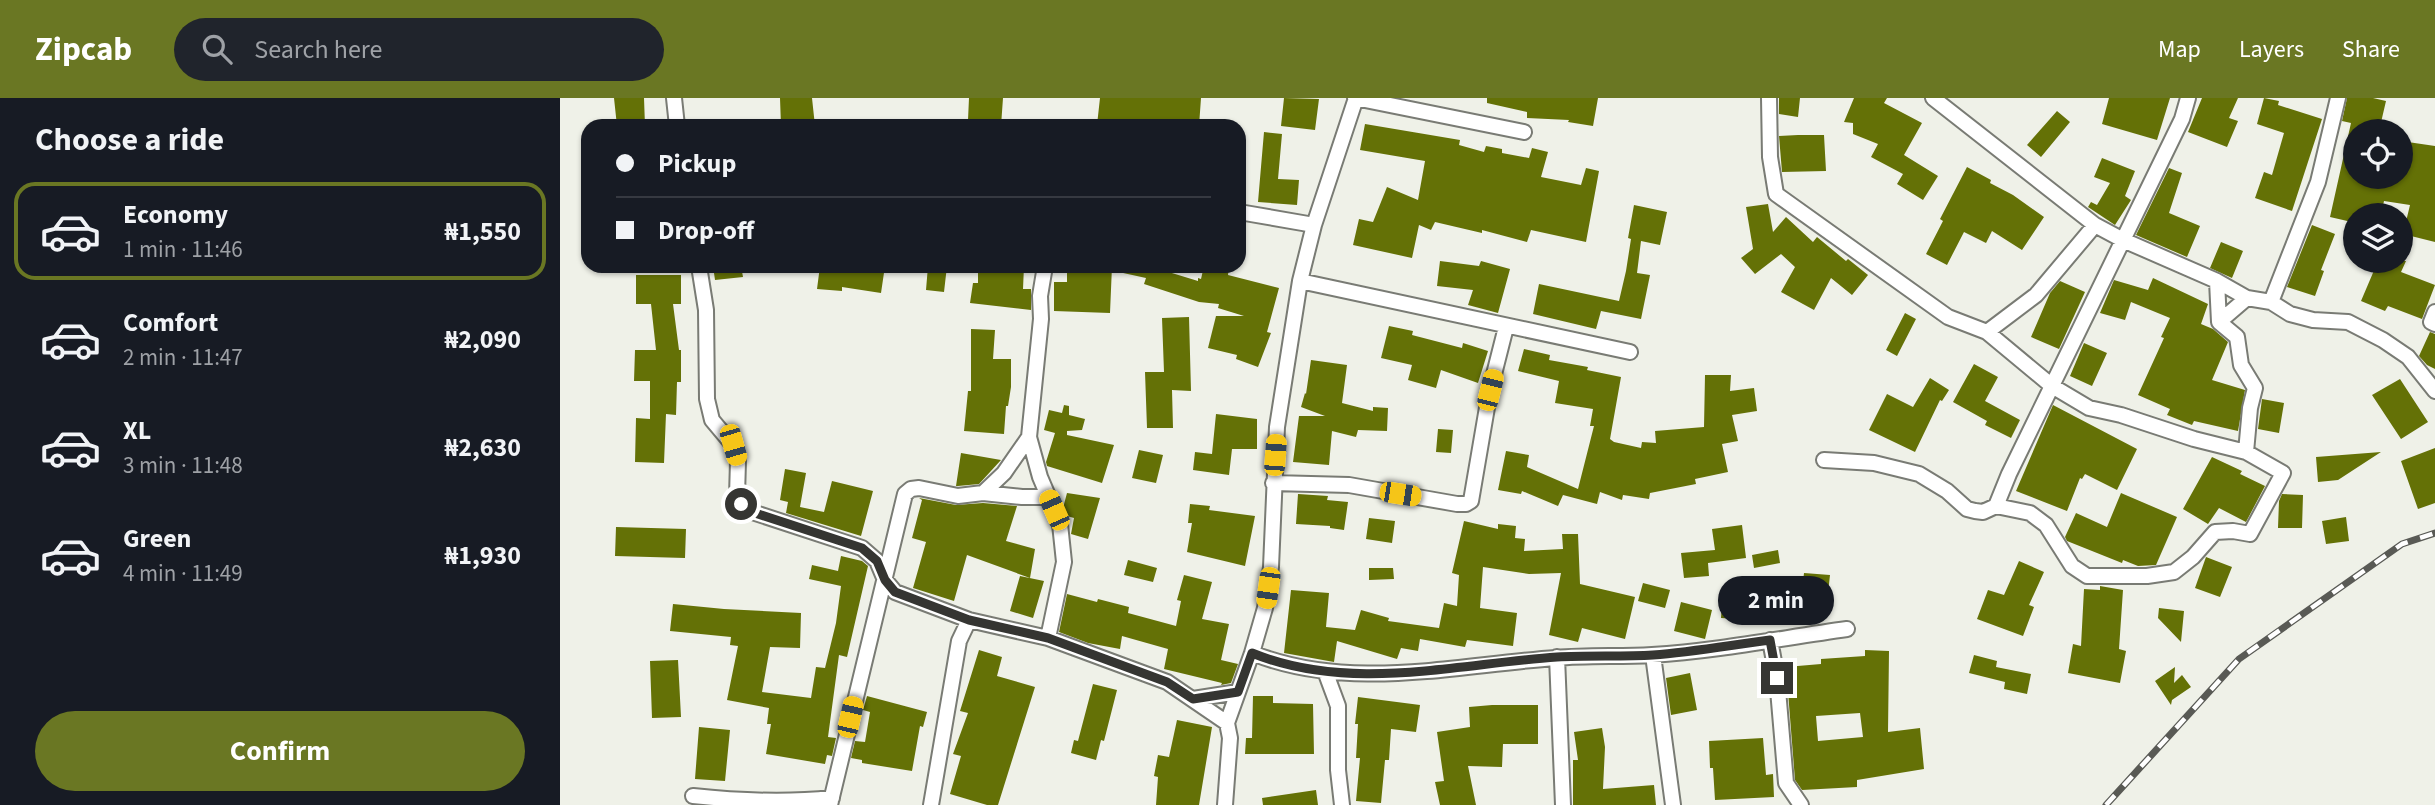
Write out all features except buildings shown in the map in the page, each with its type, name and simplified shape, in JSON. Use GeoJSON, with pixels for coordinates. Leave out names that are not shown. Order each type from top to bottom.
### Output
{"type":"FeatureCollection","features":[{"type":"Feature","properties":{"kind":"street"},"geometry":{"type":"LineString","coordinates":[[674,98],[676,119]]}},
{"type":"Feature","properties":{"kind":"street"},"geometry":{"type":"LineString","coordinates":[[1226,805],[1230,738],[1227,723],[1265,608],[1271,567],[1277,427],[1300,281],[1314,225],[1355,98],[1524,132]]}},
{"type":"Feature","properties":{"kind":"street"},"geometry":{"type":"LineString","coordinates":[[1769,98],[1770,157],[1776,194],[1948,317],[1987,331],[2052,386],[2089,408],[2246,452],[2283,473],[2250,534],[2234,531],[2215,533],[2174,572],[2147,576],[2087,576],[2072,566],[2046,525],[2030,513],[1997,506],[1983,512],[1967,509],[1947,491],[1919,474],[1874,463],[1824,460]]}},
{"type":"Feature","properties":{"kind":"street"},"geometry":{"type":"LineString","coordinates":[[1933,98],[2095,225],[2217,281],[2247,298],[2271,302],[2290,314],[2305,318],[2348,322],[2408,357],[2435,391]]}},
{"type":"Feature","properties":{"kind":"street"},"geometry":{"type":"LineString","coordinates":[[1997,506],[2009,474],[2182,119],[2188,98]]}},
{"type":"Feature","properties":{"kind":"street"},"geometry":{"type":"LineString","coordinates":[[2271,302],[2318,182],[2338,98]]}},
{"type":"Feature","properties":{"kind":"street"},"geometry":{"type":"LineString","coordinates":[[1246,213],[1314,225]]}},
{"type":"Feature","properties":{"kind":"street"},"geometry":{"type":"LineString","coordinates":[[1987,331],[2036,295],[2095,225]]}},
{"type":"Feature","properties":{"kind":"street"},"geometry":{"type":"LineString","coordinates":[[700,273],[706,310],[707,399],[712,419],[733,445],[738,461],[737,496],[746,510],[862,548],[877,561],[885,580],[895,592],[969,620],[1048,638],[1167,682],[1227,723]]}},
{"type":"Feature","properties":{"kind":"street"},"geometry":{"type":"LineString","coordinates":[[1044,273],[1029,437],[1040,477],[1060,524],[1064,562],[1048,638]]}},
{"type":"Feature","properties":{"kind":"street"},"geometry":{"type":"LineString","coordinates":[[1300,281],[1630,352]]}},
{"type":"Feature","properties":{"kind":"street"},"geometry":{"type":"LineString","coordinates":[[2217,281],[2219,322],[2237,337],[2241,365],[2255,388],[2250,408],[2246,452]]}},
{"type":"Feature","properties":{"kind":"street"},"geometry":{"type":"LineString","coordinates":[[2219,322],[2247,298]]}},
{"type":"Feature","properties":{"kind":"street"},"geometry":{"type":"LineString","coordinates":[[2435,312],[2431,323],[2435,324]]}},
{"type":"Feature","properties":{"kind":"street"},"geometry":{"type":"LineString","coordinates":[[1273,483],[1349,485],[1466,504],[1471,500],[1490,390],[1506,327]]}},
{"type":"Feature","properties":{"kind":"street"},"geometry":{"type":"LineString","coordinates":[[983,493],[1004,473],[1029,437]]}},
{"type":"Feature","properties":{"kind":"street"},"geometry":{"type":"LineString","coordinates":[[693,796],[744,801],[831,802],[905,494],[911,489],[919,488],[958,496],[983,493],[1022,498],[1048,497]]}},
{"type":"Feature","properties":{"kind":"street"},"geometry":{"type":"LineString","coordinates":[[931,805],[960,641],[969,620]]}},
{"type":"Feature","properties":{"kind":"street"},"geometry":{"type":"LineString","coordinates":[[1252,653],[1280,664],[1325,671],[1383,674],[1557,657],[1653,655],[1847,629]]}},
{"type":"Feature","properties":{"kind":"street"},"geometry":{"type":"LineString","coordinates":[[1770,640],[1777,678],[1786,783],[1801,805]]}},
{"type":"Feature","properties":{"kind":"street"},"geometry":{"type":"LineString","coordinates":[[1653,655],[1673,805]]}},
{"type":"Feature","properties":{"kind":"street"},"geometry":{"type":"LineString","coordinates":[[1557,657],[1563,805]]}},
{"type":"Feature","properties":{"kind":"street"},"geometry":{"type":"LineString","coordinates":[[1325,671],[1338,706],[1338,770],[1342,805]]}},
{"type":"Feature","properties":{"kind":"street"},"geometry":{"type":"LineString","coordinates":[[1193,699],[1238,692]]}},
{"type":"Feature","properties":{"kind":"railway"},"geometry":{"type":"LineString","coordinates":[[2106,805],[2239,659],[2402,544],[2435,533]]}},
{"type":"Feature","properties":{"kind":"route"},"geometry":{"type":"LineString","coordinates":[[741,504],[746,510],[862,548],[877,561],[885,580],[895,592],[969,620],[1048,638],[1167,682],[1193,699],[1238,692],[1252,653],[1280,664],[1325,671],[1383,674],[1451,670],[1557,657],[1653,655],[1770,640],[1777,678]]}}]}
